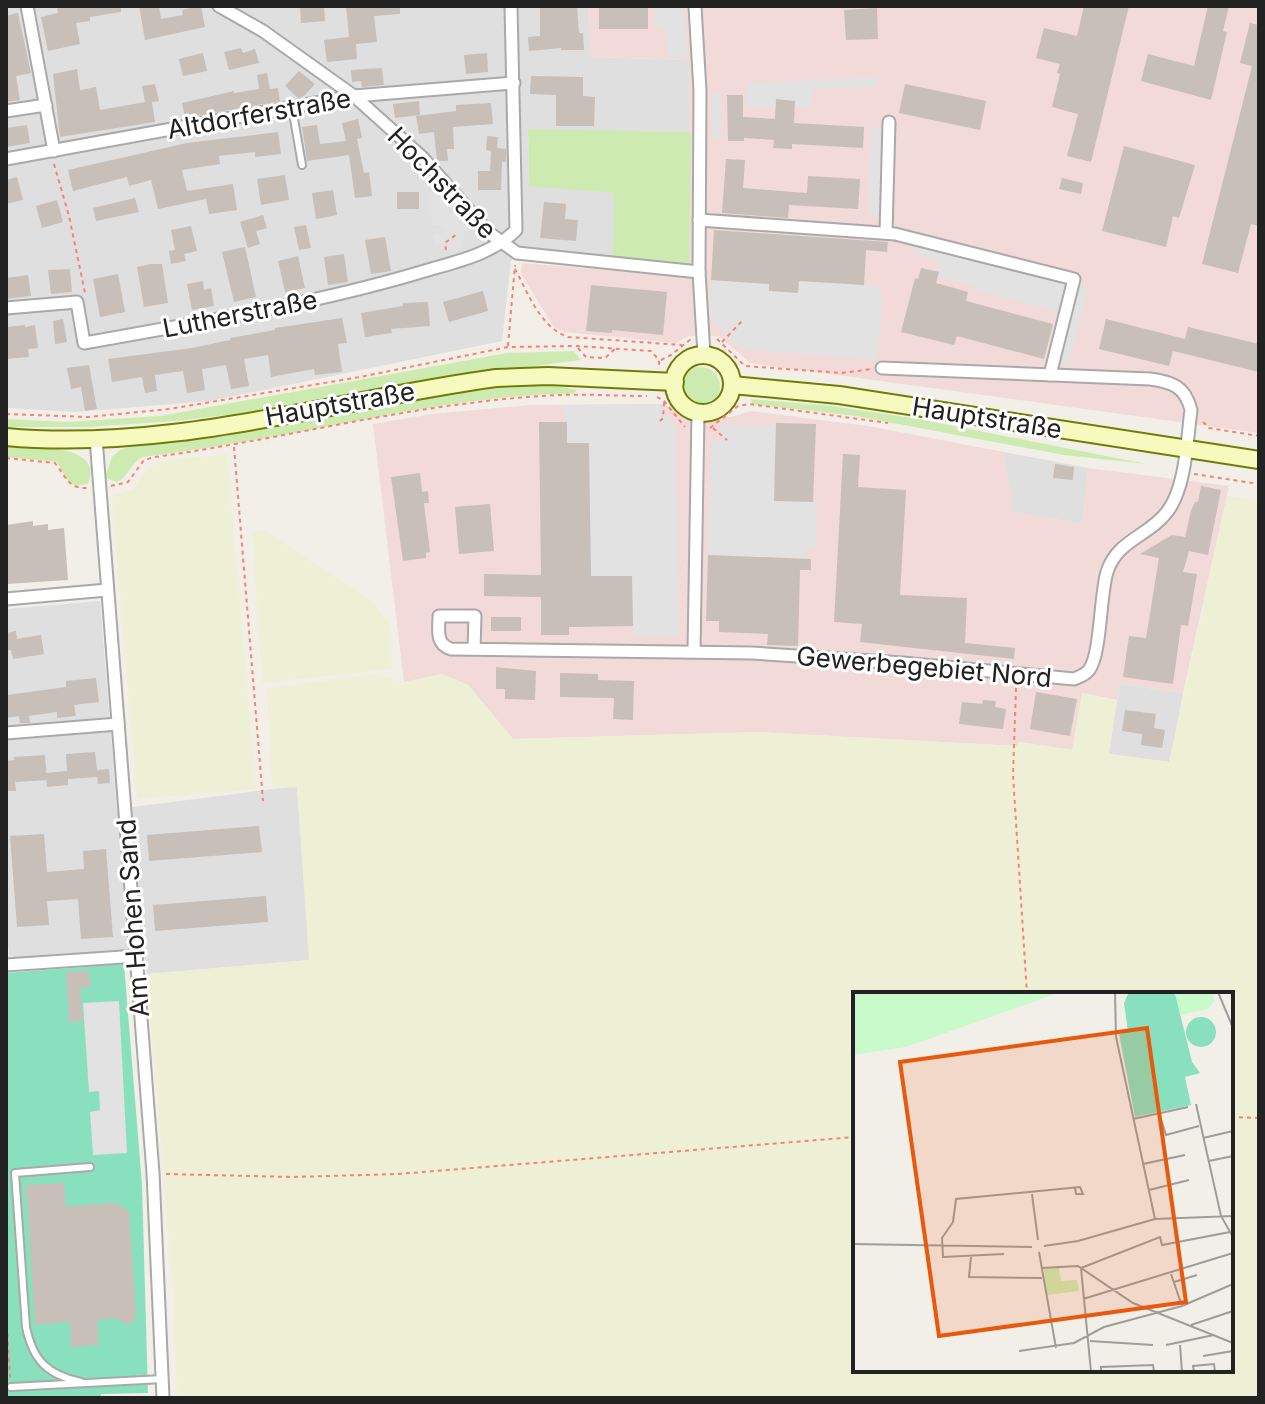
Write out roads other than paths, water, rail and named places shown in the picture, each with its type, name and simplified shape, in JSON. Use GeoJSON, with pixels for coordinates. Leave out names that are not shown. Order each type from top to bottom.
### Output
{"type":"FeatureCollection","features":[{"type":"Feature","properties":{"kind":"main road"},"geometry":{"type":"LineString","coordinates":[[704,355],[713,357],[727,368],[732,385],[730,395],[717,409],[698,413],[683,405],[675,390],[675,382],[681,366],[695,356],[704,355]]}},
{"type":"Feature","properties":{"kind":"main road","name":"Hauptstraße"},"geometry":{"type":"LineString","coordinates":[[6,437],[96,438],[192,430],[496,378],[548,376],[675,382]]}},
{"type":"Feature","properties":{"kind":"main road","name":"Hauptstraße"},"geometry":{"type":"LineString","coordinates":[[732,385],[839,395],[1259,460]]}},
{"type":"Feature","properties":{"kind":"street"},"geometry":{"type":"LineString","coordinates":[[27,6],[52,151]]}},
{"type":"Feature","properties":{"kind":"street","name":"Hochstraße"},"geometry":{"type":"LineString","coordinates":[[219,6],[263,31],[354,96],[422,157],[502,245],[517,253],[699,272]]}},
{"type":"Feature","properties":{"kind":"street"},"geometry":{"type":"LineString","coordinates":[[502,245],[516,230],[511,6]]}},
{"type":"Feature","properties":{"kind":"street"},"geometry":{"type":"LineString","coordinates":[[695,6],[700,82],[699,272],[704,355]]}},
{"type":"Feature","properties":{"kind":"street","name":"Altdorferstraße"},"geometry":{"type":"LineString","coordinates":[[6,159],[354,96],[514,83]]}},
{"type":"Feature","properties":{"kind":"street"},"geometry":{"type":"LineString","coordinates":[[6,111],[46,105]]}},
{"type":"Feature","properties":{"kind":"street"},"geometry":{"type":"LineString","coordinates":[[886,233],[889,122]]}},
{"type":"Feature","properties":{"kind":"street"},"geometry":{"type":"LineString","coordinates":[[699,220],[886,233],[1074,279],[1050,375]]}},
{"type":"Feature","properties":{"kind":"street","name":"Lutherstraße"},"geometry":{"type":"LineString","coordinates":[[6,308],[77,302],[84,343],[307,302],[448,264],[502,245]]}},
{"type":"Feature","properties":{"kind":"street"},"geometry":{"type":"LineString","coordinates":[[882,368],[1170,382],[1181,388],[1188,397],[1191,410],[1185,449]]}},
{"type":"Feature","properties":{"kind":"street"},"geometry":{"type":"LineString","coordinates":[[694,651],[698,413]]}},
{"type":"Feature","properties":{"kind":"street","name":"Am Hohen Sand"},"geometry":{"type":"LineString","coordinates":[[96,438],[153,1173],[163,1398]]}},
{"type":"Feature","properties":{"kind":"street","name":"Gewerbegebiet Nord"},"geometry":{"type":"LineString","coordinates":[[474,649],[694,651],[889,662],[1074,679],[1082,676],[1093,663],[1107,570],[1124,544],[1166,513],[1178,492],[1185,449]]}},
{"type":"Feature","properties":{"kind":"street"},"geometry":{"type":"LineString","coordinates":[[6,599],[107,590]]}},
{"type":"Feature","properties":{"kind":"street"},"geometry":{"type":"LineString","coordinates":[[6,733],[118,724]]}},
{"type":"Feature","properties":{"kind":"street"},"geometry":{"type":"LineString","coordinates":[[6,965],[137,956]]}},
{"type":"Feature","properties":{"kind":"lane"},"geometry":{"type":"LineString","coordinates":[[292,107],[302,165]]}},
{"type":"Feature","properties":{"kind":"lane"},"geometry":{"type":"LineString","coordinates":[[81,1382],[63,1378],[47,1368],[29,1345],[15,1173],[90,1167]]}},
{"type":"Feature","properties":{"kind":"lane"},"geometry":{"type":"LineString","coordinates":[[11,1387],[163,1379]]}}]}
